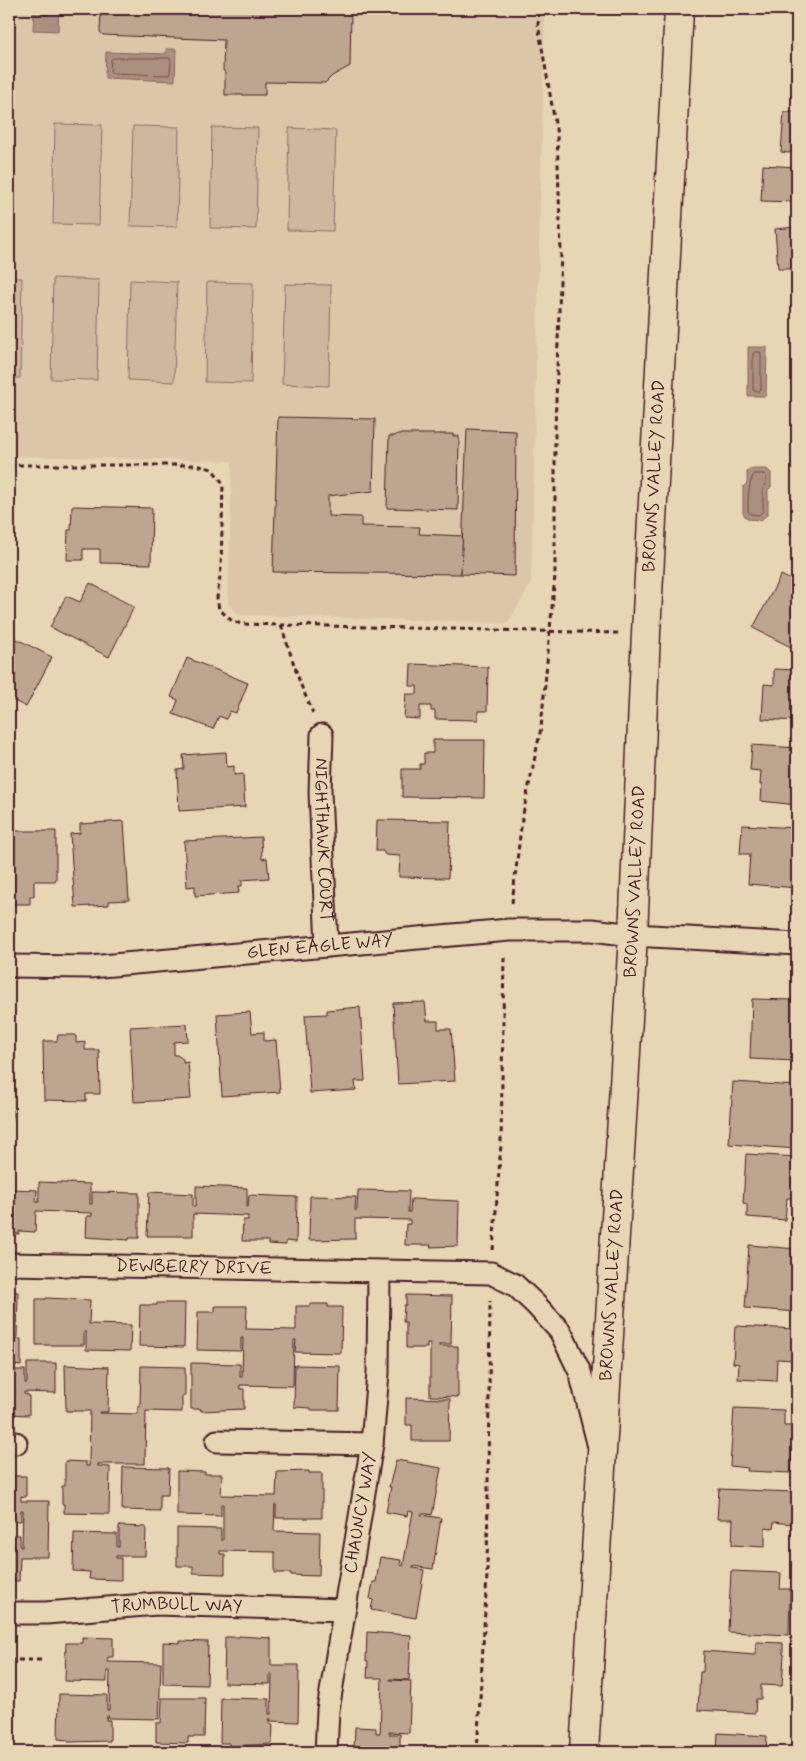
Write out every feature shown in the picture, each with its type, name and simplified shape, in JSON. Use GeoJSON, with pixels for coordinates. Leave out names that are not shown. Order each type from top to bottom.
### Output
{"type":"FeatureCollection","features":[{"type":"Feature","properties":{"kind":"main road","name":"BROWNS VALLEY ROAD"},"geometry":{"type":"LineString","coordinates":[[584,1752],[633,935],[646,633],[679,9]]}},
{"type":"Feature","properties":{"kind":"street","name":"NIGHTHAWK COURT"},"geometry":{"type":"LineString","coordinates":[[322,735],[320,792],[327,946]]}},
{"type":"Feature","properties":{"kind":"street","name":"GLEN EAGLE WAY"},"geometry":{"type":"LineString","coordinates":[[9,966],[90,967],[509,930],[592,930],[633,935],[797,944]]}},
{"type":"Feature","properties":{"kind":"street","name":"DEWBERRY DRIVE"},"geometry":{"type":"LineString","coordinates":[[9,1264],[491,1273]]}},
{"type":"Feature","properties":{"kind":"street","name":"CHAUNCY WAY"},"geometry":{"type":"LineString","coordinates":[[326,1752],[328,1710],[343,1610],[372,1444],[378,1373],[379,1272]]}},
{"type":"Feature","properties":{"kind":"street"},"geometry":{"type":"LineString","coordinates":[[491,1273],[515,1285],[560,1330],[580,1372],[601,1456]]}},
{"type":"Feature","properties":{"kind":"street"},"geometry":{"type":"LineString","coordinates":[[217,1441],[372,1444]]}},
{"type":"Feature","properties":{"kind":"street","name":"TRUMBULL WAY"},"geometry":{"type":"LineString","coordinates":[[9,1613],[46,1613],[157,1604],[343,1610]]}},
{"type":"Feature","properties":{"kind":"path"},"geometry":{"type":"LineString","coordinates":[[512,903],[522,819],[540,728],[555,575],[555,430],[561,252],[557,135],[538,24],[540,9]]}},
{"type":"Feature","properties":{"kind":"path"},"geometry":{"type":"LineString","coordinates":[[9,465],[196,465],[212,469],[223,483],[221,569],[217,598],[219,609],[232,621],[242,624],[646,633]]}},
{"type":"Feature","properties":{"kind":"path"},"geometry":{"type":"LineString","coordinates":[[281,625],[300,684],[322,735]]}},
{"type":"Feature","properties":{"kind":"path"},"geometry":{"type":"LineString","coordinates":[[478,1752],[487,1575],[491,1273],[501,1144],[504,956]]}},
{"type":"Feature","properties":{"kind":"path"},"geometry":{"type":"LineString","coordinates":[[9,1660],[44,1660]]}},
{"type":"Feature","properties":{"kind":"shaded area"},"geometry":{"type":"Polygon","coordinates":[[[9,9],[545,9],[531,584],[508,623],[240,615],[228,604],[232,461],[9,456],[9,9]]]}},
{"type":"Feature","properties":{"kind":"shaded area"},"geometry":{"type":"Polygon","coordinates":[[[55,124],[102,125],[99,225],[53,224],[55,124]]]}},
{"type":"Feature","properties":{"kind":"shaded area"},"geometry":{"type":"Polygon","coordinates":[[[133,126],[179,127],[177,227],[130,226],[133,126]]]}},
{"type":"Feature","properties":{"kind":"shaded area"},"geometry":{"type":"Polygon","coordinates":[[[212,127],[258,128],[256,229],[210,228],[212,127]]]}},
{"type":"Feature","properties":{"kind":"shaded area"},"geometry":{"type":"Polygon","coordinates":[[[289,128],[336,130],[333,231],[287,230],[289,128]]]}},
{"type":"Feature","properties":{"kind":"shaded area"},"geometry":{"type":"Polygon","coordinates":[[[9,278],[22,278],[20,378],[9,378],[9,278]]]}},
{"type":"Feature","properties":{"kind":"shaded area"},"geometry":{"type":"Polygon","coordinates":[[[53,278],[99,280],[97,380],[51,379],[53,278]]]}},
{"type":"Feature","properties":{"kind":"shaded area"},"geometry":{"type":"Polygon","coordinates":[[[130,280],[177,282],[174,382],[128,380],[130,280]]]}},
{"type":"Feature","properties":{"kind":"shaded area"},"geometry":{"type":"Polygon","coordinates":[[[207,282],[253,283],[251,383],[205,382],[207,282]]]}},
{"type":"Feature","properties":{"kind":"shaded area"},"geometry":{"type":"Polygon","coordinates":[[[285,284],[331,285],[329,386],[282,384],[285,284]]]}},
{"type":"Feature","properties":{"kind":"water"},"geometry":{"type":"Polygon","coordinates":[[[34,9],[59,9],[58,31],[33,30],[34,9]]]}},
{"type":"Feature","properties":{"kind":"water"},"geometry":{"type":"Polygon","coordinates":[[[166,49],[176,49],[175,81],[105,78],[106,52],[166,54],[166,49]]]}},
{"type":"Feature","properties":{"kind":"water"},"geometry":{"type":"Polygon","coordinates":[[[748,347],[767,347],[766,396],[748,396],[748,347]]]}},
{"type":"Feature","properties":{"kind":"water"},"geometry":{"type":"Polygon","coordinates":[[[751,469],[767,469],[771,473],[771,487],[768,490],[768,514],[761,520],[747,519],[743,513],[743,487],[747,483],[747,472],[751,469]]]}},
{"type":"Feature","properties":{"kind":"building"},"geometry":{"type":"Polygon","coordinates":[[[101,9],[351,9],[350,66],[332,76],[325,83],[265,82],[265,95],[225,95],[225,73],[223,70],[224,40],[103,35],[100,32],[101,9]]]}},
{"type":"Feature","properties":{"kind":"building"},"geometry":{"type":"Polygon","coordinates":[[[797,9],[797,46],[795,46],[797,9]]]}},
{"type":"Feature","properties":{"kind":"building"},"geometry":{"type":"Polygon","coordinates":[[[784,112],[797,112],[797,150],[792,150],[789,153],[781,152],[784,112]]]}},
{"type":"Feature","properties":{"kind":"building"},"geometry":{"type":"Polygon","coordinates":[[[763,165],[797,167],[797,202],[761,201],[763,165]]]}},
{"type":"Feature","properties":{"kind":"building"},"geometry":{"type":"Polygon","coordinates":[[[797,227],[797,269],[778,269],[775,229],[797,227]]]}},
{"type":"Feature","properties":{"kind":"building"},"geometry":{"type":"Polygon","coordinates":[[[278,417],[375,419],[373,491],[328,496],[328,516],[361,517],[361,526],[420,527],[419,534],[463,536],[461,574],[273,572],[278,417]]]}},
{"type":"Feature","properties":{"kind":"building"},"geometry":{"type":"Polygon","coordinates":[[[467,429],[516,431],[515,576],[461,574],[467,429]]]}},
{"type":"Feature","properties":{"kind":"building"},"geometry":{"type":"Polygon","coordinates":[[[397,434],[453,434],[453,436],[459,436],[458,510],[387,508],[389,436],[397,434]]]}},
{"type":"Feature","properties":{"kind":"building"},"geometry":{"type":"Polygon","coordinates":[[[72,506],[152,508],[151,564],[100,563],[100,549],[83,549],[83,560],[67,560],[68,530],[71,530],[72,506]]]}},
{"type":"Feature","properties":{"kind":"building"},"geometry":{"type":"Polygon","coordinates":[[[797,527],[797,543],[789,533],[797,527]]]}},
{"type":"Feature","properties":{"kind":"building"},"geometry":{"type":"Polygon","coordinates":[[[781,575],[797,583],[797,635],[791,647],[753,628],[781,575]]]}},
{"type":"Feature","properties":{"kind":"building"},"geometry":{"type":"Polygon","coordinates":[[[90,583],[134,607],[109,657],[50,627],[66,596],[80,602],[90,583]]]}},
{"type":"Feature","properties":{"kind":"building"},"geometry":{"type":"Polygon","coordinates":[[[9,635],[52,657],[26,707],[9,698],[9,635]]]}},
{"type":"Feature","properties":{"kind":"building"},"geometry":{"type":"Polygon","coordinates":[[[187,658],[248,683],[236,713],[230,711],[226,719],[219,716],[213,729],[173,714],[178,700],[171,697],[187,658]]]}},
{"type":"Feature","properties":{"kind":"building"},"geometry":{"type":"Polygon","coordinates":[[[411,664],[488,667],[487,711],[478,711],[478,720],[435,719],[435,711],[431,711],[431,706],[420,706],[420,719],[404,718],[406,694],[417,694],[417,686],[410,686],[411,664]]]}},
{"type":"Feature","properties":{"kind":"building"},"geometry":{"type":"Polygon","coordinates":[[[774,669],[797,670],[797,721],[762,719],[764,684],[774,685],[774,669]]]}},
{"type":"Feature","properties":{"kind":"building"},"geometry":{"type":"Polygon","coordinates":[[[433,740],[485,740],[484,798],[402,797],[402,769],[420,769],[420,764],[424,764],[424,753],[433,753],[433,740]]]}},
{"type":"Feature","properties":{"kind":"building"},"geometry":{"type":"Polygon","coordinates":[[[752,745],[797,748],[797,805],[761,801],[761,771],[750,770],[752,745]]]}},
{"type":"Feature","properties":{"kind":"building"},"geometry":{"type":"Polygon","coordinates":[[[226,752],[227,767],[234,766],[234,775],[243,774],[245,807],[179,811],[177,770],[184,769],[183,755],[226,752]]]}},
{"type":"Feature","properties":{"kind":"building"},"geometry":{"type":"Polygon","coordinates":[[[377,820],[450,821],[448,878],[399,877],[400,856],[385,855],[383,851],[376,851],[377,820]]]}},
{"type":"Feature","properties":{"kind":"building"},"geometry":{"type":"Polygon","coordinates":[[[124,821],[129,900],[109,901],[109,905],[75,907],[70,834],[80,833],[80,824],[124,821]]]}},
{"type":"Feature","properties":{"kind":"building"},"geometry":{"type":"Polygon","coordinates":[[[742,825],[797,828],[797,888],[748,884],[750,854],[740,854],[742,825]]]}},
{"type":"Feature","properties":{"kind":"building"},"geometry":{"type":"Polygon","coordinates":[[[9,831],[56,831],[56,881],[34,881],[34,896],[30,896],[30,904],[9,904],[9,831]]]}},
{"type":"Feature","properties":{"kind":"building"},"geometry":{"type":"Polygon","coordinates":[[[261,837],[262,859],[267,858],[269,878],[242,880],[242,886],[238,886],[239,893],[195,896],[195,886],[187,887],[184,841],[261,837]]]}},
{"type":"Feature","properties":{"kind":"building"},"geometry":{"type":"Polygon","coordinates":[[[752,999],[794,1000],[794,1015],[797,1015],[797,1061],[750,1059],[752,999]]]}},
{"type":"Feature","properties":{"kind":"building"},"geometry":{"type":"Polygon","coordinates":[[[425,1002],[427,1021],[438,1021],[438,1029],[451,1029],[455,1081],[398,1084],[393,1003],[425,1002]]]}},
{"type":"Feature","properties":{"kind":"building"},"geometry":{"type":"Polygon","coordinates":[[[360,1007],[365,1081],[355,1081],[356,1090],[310,1093],[305,1015],[327,1014],[327,1010],[360,1007]]]}},
{"type":"Feature","properties":{"kind":"building"},"geometry":{"type":"Polygon","coordinates":[[[250,1012],[252,1033],[264,1032],[264,1041],[276,1040],[280,1092],[222,1096],[217,1014],[250,1012]]]}},
{"type":"Feature","properties":{"kind":"building"},"geometry":{"type":"Polygon","coordinates":[[[187,1024],[188,1041],[174,1042],[174,1055],[183,1059],[183,1063],[188,1062],[191,1099],[134,1102],[130,1027],[187,1024]]]}},
{"type":"Feature","properties":{"kind":"building"},"geometry":{"type":"Polygon","coordinates":[[[58,1035],[76,1035],[76,1043],[85,1042],[85,1050],[99,1050],[100,1094],[86,1094],[86,1101],[44,1100],[43,1041],[57,1041],[58,1035]]]}},
{"type":"Feature","properties":{"kind":"building"},"geometry":{"type":"Polygon","coordinates":[[[9,1054],[12,1054],[12,1121],[9,1121],[9,1054]]]}},
{"type":"Feature","properties":{"kind":"building"},"geometry":{"type":"Polygon","coordinates":[[[733,1082],[797,1086],[797,1149],[729,1144],[733,1082]]]}},
{"type":"Feature","properties":{"kind":"building"},"geometry":{"type":"Polygon","coordinates":[[[746,1154],[797,1157],[797,1198],[787,1198],[785,1220],[747,1217],[747,1204],[743,1203],[746,1154]]]}},
{"type":"Feature","properties":{"kind":"building"},"geometry":{"type":"Polygon","coordinates":[[[39,1182],[90,1184],[90,1204],[92,1204],[92,1192],[139,1193],[139,1238],[129,1238],[129,1240],[86,1237],[87,1216],[92,1216],[92,1213],[36,1211],[35,1232],[19,1231],[19,1234],[9,1234],[9,1189],[37,1190],[36,1202],[39,1202],[39,1182]]]}},
{"type":"Feature","properties":{"kind":"building"},"geometry":{"type":"Polygon","coordinates":[[[196,1186],[247,1188],[247,1207],[249,1195],[297,1197],[296,1242],[286,1241],[286,1245],[268,1244],[268,1241],[242,1241],[243,1220],[248,1220],[248,1216],[193,1214],[193,1236],[147,1236],[149,1192],[193,1194],[193,1206],[196,1206],[196,1186]]]}},
{"type":"Feature","properties":{"kind":"building"},"geometry":{"type":"Polygon","coordinates":[[[358,1190],[409,1191],[408,1212],[410,1212],[411,1199],[459,1201],[458,1246],[430,1247],[431,1245],[405,1245],[406,1224],[410,1224],[410,1220],[355,1219],[355,1239],[309,1240],[310,1196],[356,1197],[355,1210],[357,1210],[358,1190]]]}},
{"type":"Feature","properties":{"kind":"building"},"geometry":{"type":"Polygon","coordinates":[[[749,1245],[797,1249],[797,1312],[745,1308],[749,1245]]]}},
{"type":"Feature","properties":{"kind":"building"},"geometry":{"type":"Polygon","coordinates":[[[9,1292],[18,1292],[17,1338],[9,1337],[9,1292]]]}},
{"type":"Feature","properties":{"kind":"building"},"geometry":{"type":"Polygon","coordinates":[[[406,1295],[452,1296],[451,1344],[439,1344],[439,1346],[458,1346],[458,1397],[430,1396],[430,1343],[427,1343],[427,1348],[406,1348],[406,1322],[403,1322],[406,1295]]]}},
{"type":"Feature","properties":{"kind":"building"},"geometry":{"type":"Polygon","coordinates":[[[36,1299],[90,1300],[89,1324],[131,1325],[130,1351],[86,1350],[86,1332],[84,1332],[84,1345],[36,1345],[36,1299]]]}},
{"type":"Feature","properties":{"kind":"building"},"geometry":{"type":"Polygon","coordinates":[[[157,1303],[185,1303],[184,1347],[139,1346],[140,1305],[157,1305],[157,1303]]]}},
{"type":"Feature","properties":{"kind":"building"},"geometry":{"type":"Polygon","coordinates":[[[310,1304],[328,1304],[328,1307],[342,1307],[341,1353],[295,1352],[296,1340],[294,1340],[293,1386],[240,1385],[240,1389],[244,1389],[244,1409],[201,1411],[201,1409],[191,1409],[191,1363],[240,1364],[240,1377],[242,1377],[243,1338],[241,1338],[241,1351],[197,1350],[198,1312],[215,1312],[215,1306],[247,1306],[246,1329],[296,1330],[296,1306],[310,1306],[310,1304]]]}},
{"type":"Feature","properties":{"kind":"building"},"geometry":{"type":"Polygon","coordinates":[[[735,1326],[797,1329],[797,1360],[777,1359],[776,1381],[738,1379],[739,1364],[733,1363],[735,1326]]]}},
{"type":"Feature","properties":{"kind":"building"},"geometry":{"type":"Polygon","coordinates":[[[9,1339],[21,1339],[21,1366],[9,1364],[9,1339]]]}},
{"type":"Feature","properties":{"kind":"building"},"geometry":{"type":"Polygon","coordinates":[[[27,1363],[56,1363],[56,1393],[24,1392],[24,1394],[29,1395],[29,1415],[9,1414],[9,1370],[25,1370],[25,1383],[27,1383],[27,1363]]]}},
{"type":"Feature","properties":{"kind":"building"},"geometry":{"type":"Polygon","coordinates":[[[65,1365],[109,1367],[108,1412],[99,1413],[138,1414],[138,1407],[140,1407],[141,1366],[185,1367],[185,1396],[182,1396],[182,1412],[146,1411],[145,1464],[98,1464],[98,1466],[110,1467],[109,1514],[64,1513],[62,1486],[65,1486],[65,1461],[86,1462],[86,1466],[89,1466],[90,1411],[66,1411],[65,1365]]]}},
{"type":"Feature","properties":{"kind":"building"},"geometry":{"type":"Polygon","coordinates":[[[295,1365],[340,1366],[339,1410],[311,1410],[311,1408],[294,1407],[295,1365]]]}},
{"type":"Feature","properties":{"kind":"building"},"geometry":{"type":"Polygon","coordinates":[[[406,1398],[450,1399],[449,1441],[412,1441],[412,1425],[406,1425],[406,1398]]]}},
{"type":"Feature","properties":{"kind":"building"},"geometry":{"type":"Polygon","coordinates":[[[734,1408],[784,1410],[784,1426],[794,1426],[791,1473],[747,1471],[748,1468],[730,1466],[734,1408]]]}},
{"type":"Feature","properties":{"kind":"building"},"geometry":{"type":"Polygon","coordinates":[[[396,1460],[441,1468],[432,1515],[422,1513],[421,1515],[441,1518],[433,1569],[413,1566],[413,1568],[424,1570],[416,1618],[371,1610],[373,1600],[370,1599],[373,1582],[376,1582],[380,1557],[401,1560],[400,1565],[403,1566],[413,1512],[408,1511],[407,1516],[386,1512],[391,1487],[389,1487],[396,1460]]]}},
{"type":"Feature","properties":{"kind":"building"},"geometry":{"type":"Polygon","coordinates":[[[123,1467],[169,1468],[168,1495],[160,1495],[160,1511],[122,1510],[123,1467]]]}},
{"type":"Feature","properties":{"kind":"building"},"geometry":{"type":"Polygon","coordinates":[[[177,1471],[222,1474],[221,1495],[276,1496],[277,1472],[309,1471],[309,1473],[322,1473],[322,1518],[276,1518],[275,1505],[274,1531],[320,1532],[319,1576],[275,1573],[275,1552],[220,1551],[220,1554],[225,1554],[225,1574],[193,1573],[193,1566],[177,1566],[177,1528],[221,1529],[221,1540],[223,1540],[223,1504],[221,1504],[221,1516],[177,1515],[177,1471]]]}},
{"type":"Feature","properties":{"kind":"building"},"geometry":{"type":"Polygon","coordinates":[[[9,1476],[26,1476],[26,1497],[21,1496],[21,1501],[49,1501],[48,1557],[20,1557],[19,1581],[9,1581],[9,1535],[20,1535],[20,1547],[22,1547],[23,1510],[21,1510],[21,1521],[9,1521],[9,1476]]]}},
{"type":"Feature","properties":{"kind":"building"},"geometry":{"type":"Polygon","coordinates":[[[719,1489],[793,1492],[792,1509],[794,1519],[791,1524],[774,1522],[773,1529],[765,1528],[765,1547],[732,1545],[733,1519],[717,1519],[719,1489]]]}},
{"type":"Feature","properties":{"kind":"building"},"geometry":{"type":"Polygon","coordinates":[[[119,1526],[146,1527],[145,1556],[116,1556],[116,1558],[121,1558],[121,1580],[89,1579],[90,1572],[73,1571],[74,1533],[117,1534],[117,1547],[119,1547],[119,1526]]]}},
{"type":"Feature","properties":{"kind":"building"},"geometry":{"type":"Polygon","coordinates":[[[731,1571],[781,1573],[780,1589],[790,1589],[789,1635],[728,1632],[731,1571]]]}},
{"type":"Feature","properties":{"kind":"building"},"geometry":{"type":"Polygon","coordinates":[[[367,1632],[411,1635],[409,1680],[390,1679],[411,1681],[409,1733],[389,1732],[389,1734],[400,1734],[400,1752],[354,1752],[355,1727],[376,1728],[376,1733],[380,1733],[382,1678],[367,1678],[367,1632]]]}},
{"type":"Feature","properties":{"kind":"building"},"geometry":{"type":"Polygon","coordinates":[[[82,1637],[113,1638],[113,1657],[108,1657],[107,1662],[161,1663],[159,1719],[108,1718],[109,1716],[107,1716],[106,1720],[110,1720],[110,1741],[68,1742],[68,1740],[58,1739],[59,1694],[107,1695],[107,1710],[109,1710],[110,1671],[107,1671],[107,1682],[65,1681],[66,1643],[82,1643],[82,1637]]]}},
{"type":"Feature","properties":{"kind":"building"},"geometry":{"type":"Polygon","coordinates":[[[225,1637],[271,1638],[271,1665],[299,1665],[298,1722],[270,1721],[271,1719],[269,1719],[269,1724],[273,1724],[272,1744],[229,1746],[229,1743],[220,1743],[221,1698],[269,1699],[269,1714],[271,1714],[272,1674],[270,1674],[270,1684],[224,1683],[225,1637]]]}},
{"type":"Feature","properties":{"kind":"building"},"geometry":{"type":"Polygon","coordinates":[[[180,1641],[208,1642],[207,1685],[163,1684],[163,1642],[180,1643],[180,1641]]]}},
{"type":"Feature","properties":{"kind":"building"},"geometry":{"type":"Polygon","coordinates":[[[756,1642],[783,1643],[782,1686],[761,1685],[761,1699],[756,1699],[755,1713],[698,1710],[700,1672],[703,1672],[704,1651],[755,1655],[756,1642]]]}},
{"type":"Feature","properties":{"kind":"building"},"geometry":{"type":"Polygon","coordinates":[[[162,1698],[205,1698],[204,1737],[188,1737],[188,1743],[156,1742],[156,1723],[161,1723],[162,1698]]]}},
{"type":"Feature","properties":{"kind":"building"},"geometry":{"type":"Polygon","coordinates":[[[718,1733],[767,1736],[766,1752],[717,1752],[718,1733]]]}}]}
